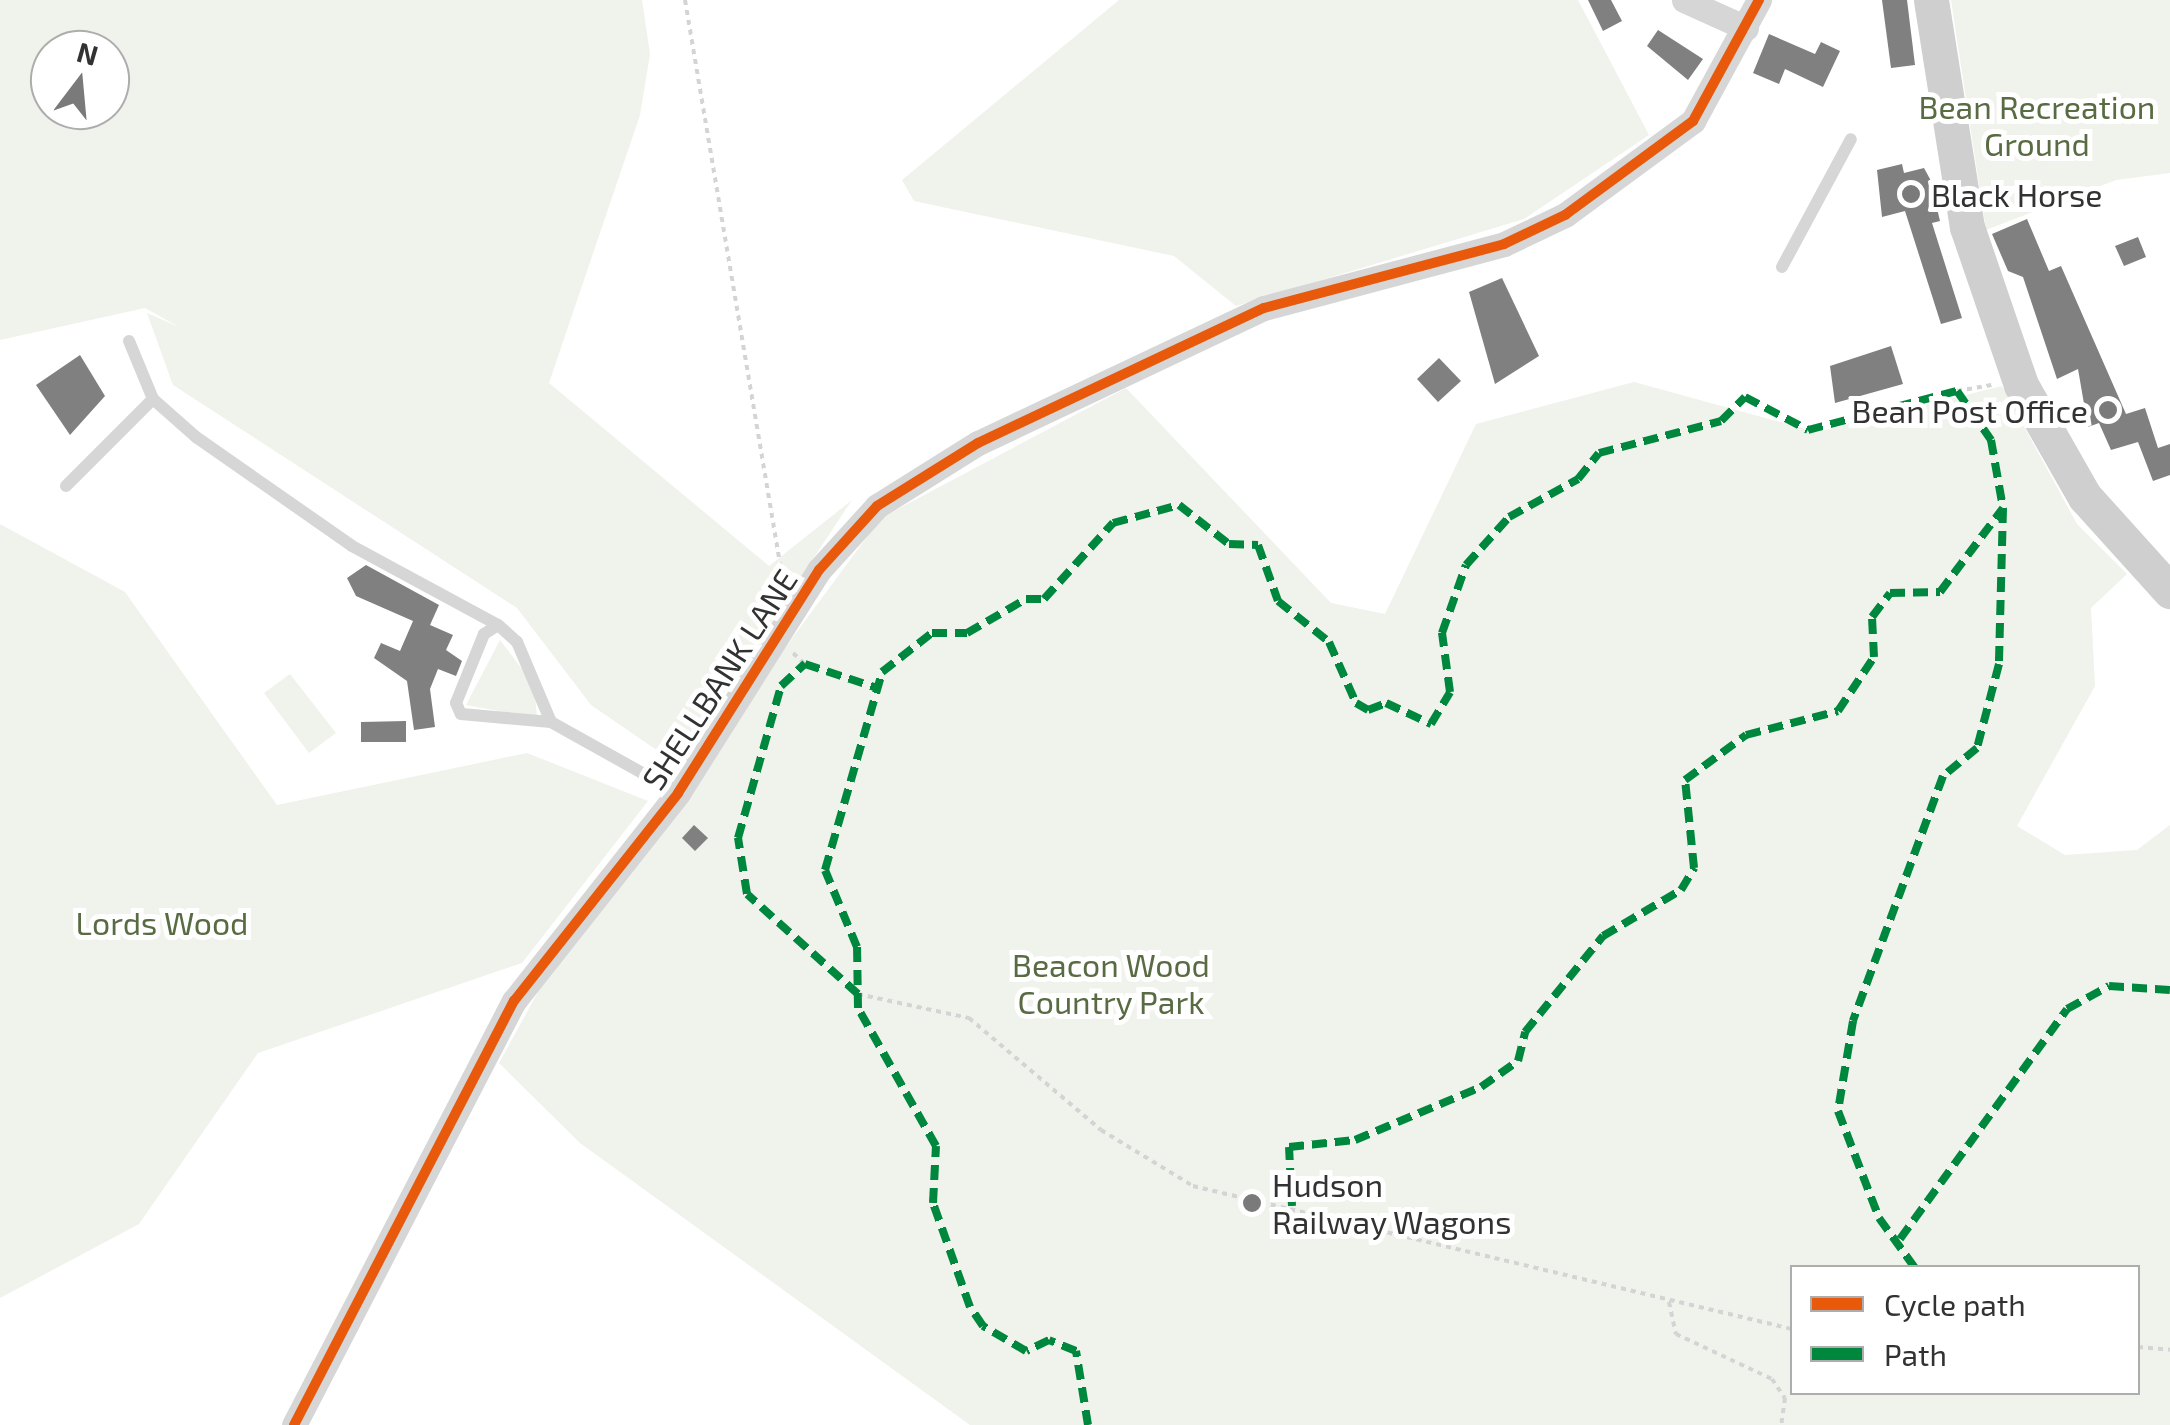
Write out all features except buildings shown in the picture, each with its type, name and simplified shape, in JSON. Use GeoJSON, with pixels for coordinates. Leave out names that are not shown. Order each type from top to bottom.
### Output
{"type":"FeatureCollection","features":[{"type":"Feature","properties":{"kind":"main road"},"geometry":{"type":"LineString","coordinates":[[1931,0],[1958,185],[2015,371],[2085,497],[2170,591]]}},
{"type":"Feature","properties":{"kind":"street"},"geometry":{"type":"LineString","coordinates":[[1684,0],[1746,28]]}},
{"type":"Feature","properties":{"kind":"street","name":"SHELLBANK LANE"},"geometry":{"type":"LineString","coordinates":[[294,1425],[514,1001],[678,793],[819,570],[877,506],[978,443],[1264,308],[1504,244],[1566,215],[1693,121],[1759,0]]}},
{"type":"Feature","properties":{"kind":"lane"},"geometry":{"type":"LineString","coordinates":[[1782,268],[1851,139]]}},
{"type":"Feature","properties":{"kind":"lane"},"geometry":{"type":"LineString","coordinates":[[129,341],[153,399],[352,546],[498,626],[527,658],[550,722]]}},
{"type":"Feature","properties":{"kind":"lane"},"geometry":{"type":"LineString","coordinates":[[66,486],[153,399]]}},
{"type":"Feature","properties":{"kind":"lane"},"geometry":{"type":"LineString","coordinates":[[498,626],[484,634],[456,703],[461,714],[550,722],[678,793]]}},
{"type":"Feature","properties":{"kind":"path"},"geometry":{"type":"LineString","coordinates":[[684,0],[781,571]]}},
{"type":"Feature","properties":{"kind":"path"},"geometry":{"type":"LineString","coordinates":[[1957,391],[2015,371]]}},
{"type":"Feature","properties":{"kind":"path"},"geometry":{"type":"LineString","coordinates":[[858,994],[969,1018],[1101,1130],[1193,1186],[1790,1329]]}},
{"type":"Feature","properties":{"kind":"path"},"geometry":{"type":"LineString","coordinates":[[1669,1302],[1676,1334],[1772,1378],[1785,1398],[1781,1425]]}},
{"type":"Feature","properties":{"kind":"path"},"geometry":{"type":"LineString","coordinates":[[2140,1348],[2170,1350]]}},
{"type":"Feature","properties":{"kind":"green space"},"geometry":{"type":"Polygon","coordinates":[[[0,0],[642,0],[650,54],[640,115],[549,383],[769,566],[852,500],[677,764],[591,705],[517,608],[173,385],[147,313],[179,327],[145,308],[0,340],[0,0]]]}},
{"type":"Feature","properties":{"kind":"green space"},"geometry":{"type":"Polygon","coordinates":[[[1119,0],[1578,0],[1649,135],[1524,219],[1236,306],[1174,256],[914,201],[902,180],[1119,0]]]}},
{"type":"Feature","properties":{"kind":"green space","name":"Bean Recreation Ground"},"geometry":{"type":"Polygon","coordinates":[[[1951,0],[2170,0],[2170,173],[2116,180],[1986,230],[1951,0]]]}},
{"type":"Feature","properties":{"kind":"green space","name":"Beacon Wood Country Park"},"geometry":{"type":"Polygon","coordinates":[[[1634,382],[1817,432],[2002,386],[2077,524],[2127,574],[2091,608],[2095,686],[2017,826],[2065,855],[2137,850],[2170,825],[2170,1425],[970,1425],[580,1143],[499,1063],[560,952],[881,518],[1126,388],[1331,603],[1385,614],[1476,424],[1634,382]]]}},
{"type":"Feature","properties":{"kind":"green space","name":"Lords Wood"},"geometry":{"type":"Polygon","coordinates":[[[0,524],[125,592],[277,805],[527,753],[648,801],[522,963],[258,1053],[139,1224],[0,1298],[0,524]]]}},
{"type":"Feature","properties":{"kind":"green space"},"geometry":{"type":"Polygon","coordinates":[[[500,640],[534,685],[537,718],[466,705],[500,640]]]}},
{"type":"Feature","properties":{"kind":"green space"},"geometry":{"type":"Polygon","coordinates":[[[290,674],[336,733],[309,753],[264,693],[290,674]]]}},
{"type":"Feature","properties":{"kind":"marked path"},"geometry":{"type":"LineString","coordinates":[[1088,1425],[1076,1351],[1049,1340],[1026,1351],[983,1326],[970,1307],[933,1203],[936,1146],[858,1008],[857,947],[825,870],[882,672],[932,633],[967,633],[1026,599],[1044,599],[1113,523],[1179,505],[1229,544],[1258,545],[1278,601],[1329,642],[1356,703],[1368,710],[1386,703],[1431,724],[1450,692],[1442,633],[1466,565],[1509,517],[1578,479],[1599,453],[1721,421],[1745,397],[1808,430],[1957,391],[1991,440],[2003,508],[1999,664],[1977,748],[1943,776],[1853,1021],[1838,1111],[1879,1218],[1913,1265]]}},
{"type":"Feature","properties":{"kind":"marked path"},"geometry":{"type":"LineString","coordinates":[[1292,1206],[1289,1147],[1355,1140],[1481,1087],[1518,1061],[1525,1032],[1603,936],[1681,890],[1694,868],[1685,780],[1746,735],[1838,711],[1874,657],[1872,617],[1890,593],[1940,592],[2003,508]]}},
{"type":"Feature","properties":{"kind":"marked path"},"geometry":{"type":"LineString","coordinates":[[858,994],[747,894],[738,838],[781,686],[805,664],[874,687]]}},
{"type":"Feature","properties":{"kind":"marked path"},"geometry":{"type":"LineString","coordinates":[[1900,1239],[2067,1009],[2109,986],[2170,990]]}},
{"type":"Feature","properties":{"kind":"cycle path"},"geometry":{"type":"LineString","coordinates":[[294,1425],[514,1001],[678,793],[819,570],[877,506],[978,443],[1264,308],[1504,244],[1565,215],[1693,121],[1759,0]]}},
{"type":"Feature","properties":{"kind":"place","name":"Black Horse"},"geometry":{"type":"Point","coordinates":[1911,194]}},
{"type":"Feature","properties":{"kind":"place","name":"Bean Post Office"},"geometry":{"type":"Point","coordinates":[2108,410]}},
{"type":"Feature","properties":{"kind":"place","name":"Hudson Railway Wagons"},"geometry":{"type":"Point","coordinates":[1252,1203]}}]}
